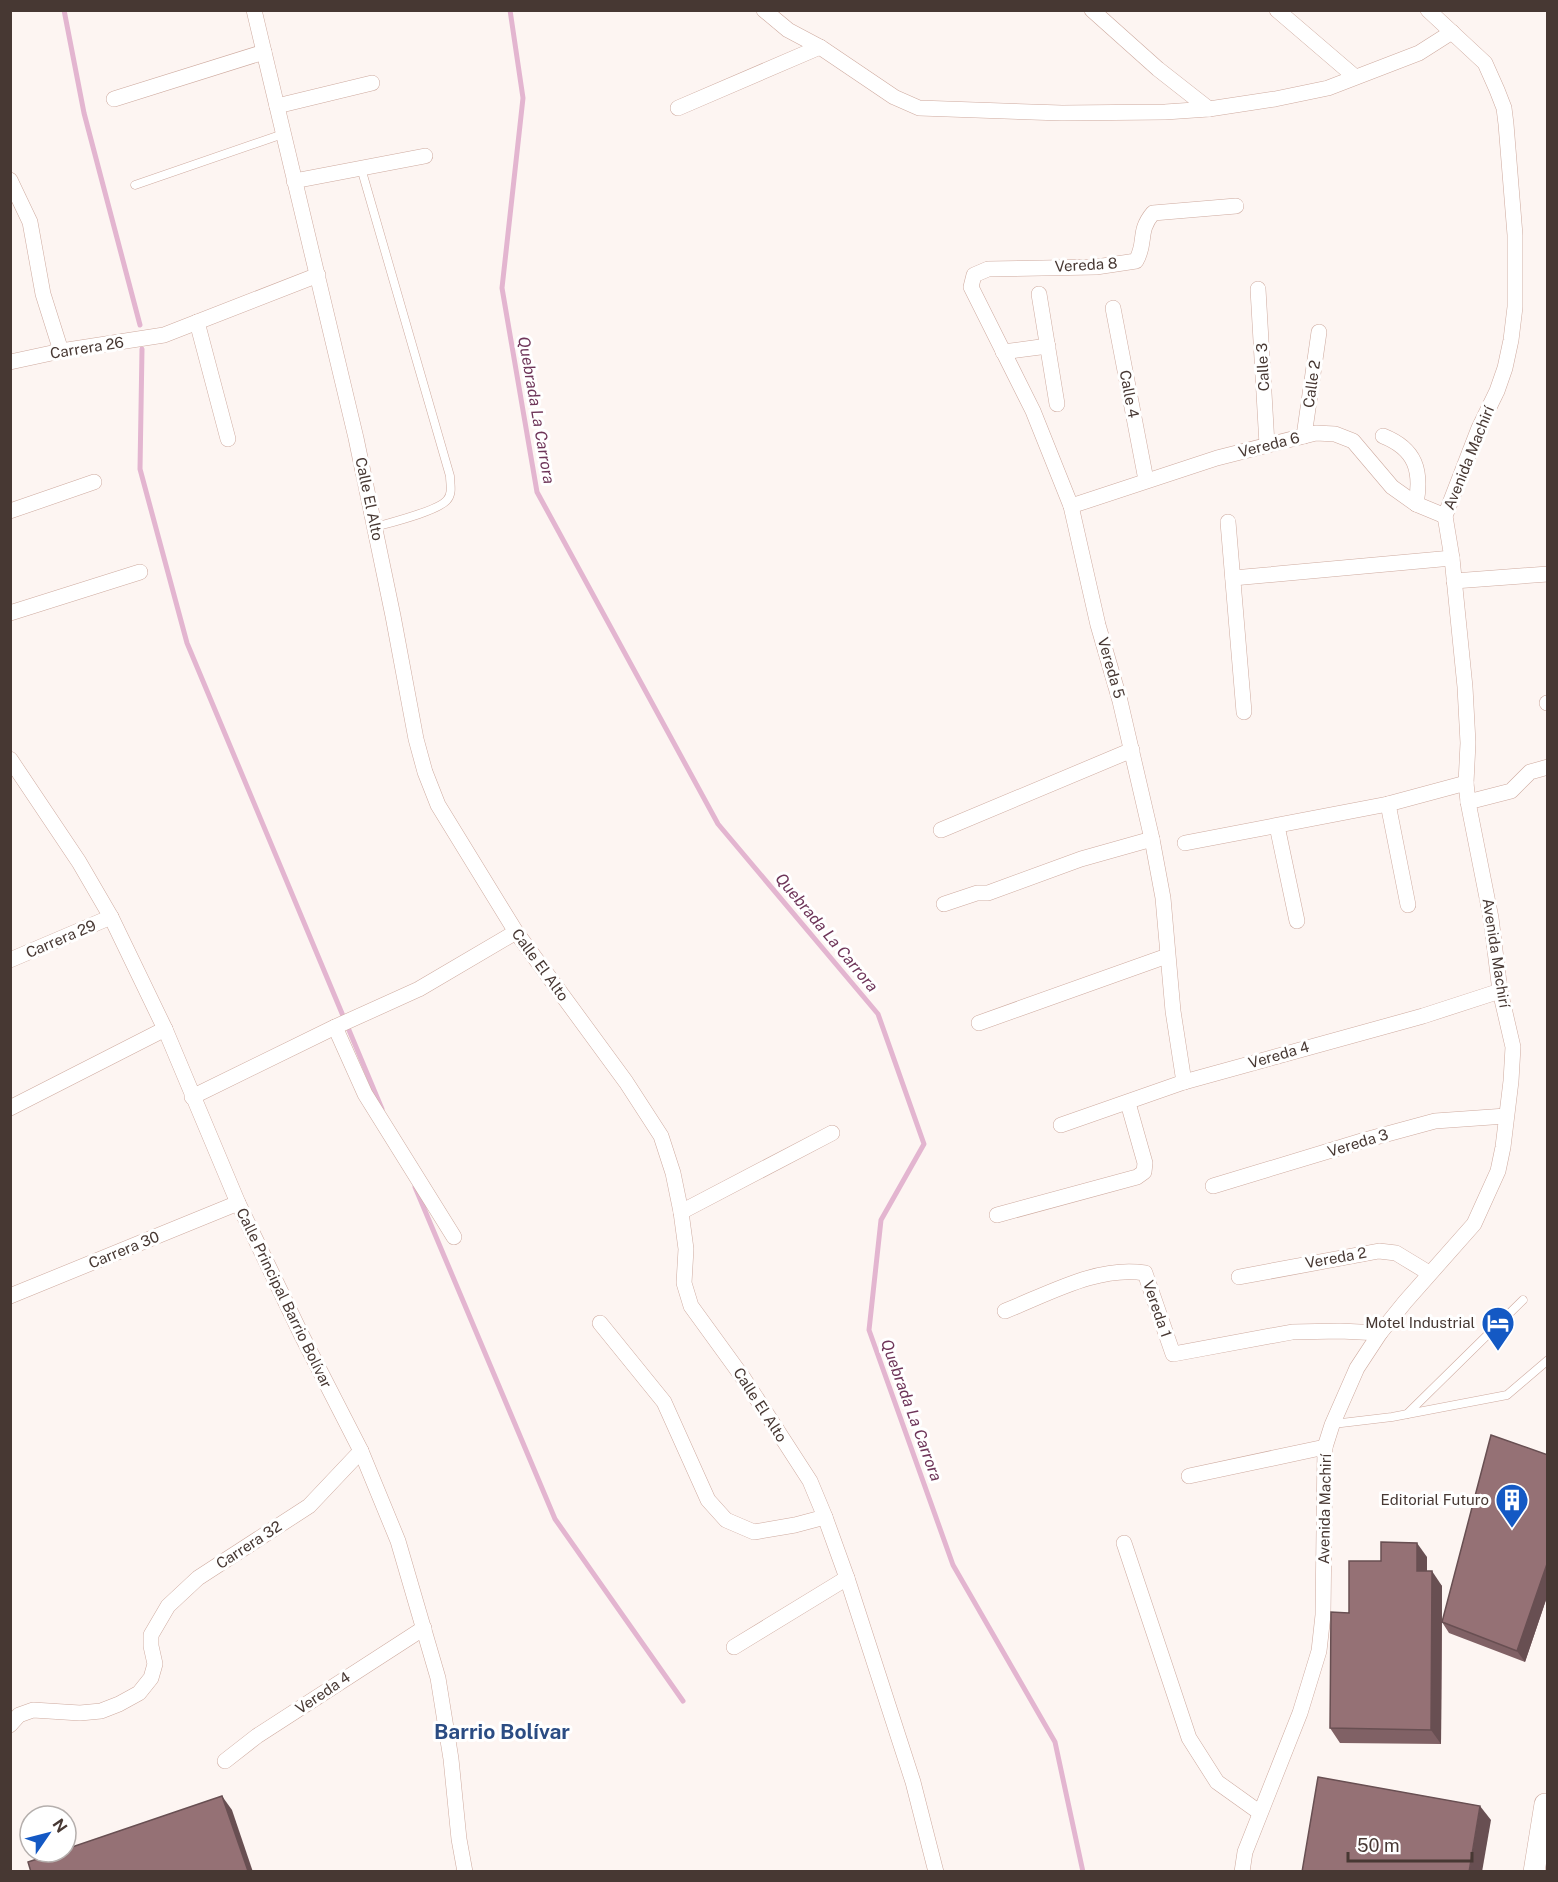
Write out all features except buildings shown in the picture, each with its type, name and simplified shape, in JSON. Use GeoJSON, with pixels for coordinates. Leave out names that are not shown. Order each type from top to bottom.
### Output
{"type":"FeatureCollection","features":[{"type":"Feature","properties":{"kind":"main road"},"geometry":{"type":"LineString","coordinates":[[1534,1872],[1547,1801]]}},
{"type":"Feature","properties":{"kind":"street","name":"Calle El Alto"},"geometry":{"type":"LineString","coordinates":[[254,10],[318,274],[375,527],[416,739],[425,772],[438,805],[516,932],[626,1082],[661,1136],[673,1173],[681,1212],[686,1249],[684,1282],[691,1306],[744,1379],[810,1481],[847,1578],[913,1782],[936,1872]]}},
{"type":"Feature","properties":{"kind":"street"},"geometry":{"type":"LineString","coordinates":[[764,10],[788,30],[820,47],[894,98],[919,108],[1062,114],[1209,109],[1275,99],[1317,90],[1419,53],[1452,32]]}},
{"type":"Feature","properties":{"kind":"street"},"geometry":{"type":"LineString","coordinates":[[1092,10],[1158,69],[1209,109]]}},
{"type":"Feature","properties":{"kind":"street"},"geometry":{"type":"LineString","coordinates":[[1277,10],[1354,76]]}},
{"type":"Feature","properties":{"kind":"street","name":"Avenida Machirí"},"geometry":{"type":"LineString","coordinates":[[1242,1872],[1245,1852],[1300,1713],[1319,1651],[1323,1616],[1325,1447],[1332,1425],[1357,1368],[1380,1333],[1429,1273],[1468,1231],[1483,1206],[1498,1171],[1511,1081],[1513,1047],[1500,991],[1491,918],[1468,802],[1466,783],[1468,743],[1452,558],[1445,516],[1466,458],[1497,391],[1511,340],[1516,269],[1504,108],[1485,63],[1428,10]]}},
{"type":"Feature","properties":{"kind":"street"},"geometry":{"type":"LineString","coordinates":[[678,108],[820,47]]}},
{"type":"Feature","properties":{"kind":"street"},"geometry":{"type":"LineString","coordinates":[[114,99],[264,52]]}},
{"type":"Feature","properties":{"kind":"street"},"geometry":{"type":"LineString","coordinates":[[277,106],[372,83]]}},
{"type":"Feature","properties":{"kind":"street"},"geometry":{"type":"LineString","coordinates":[[294,182],[425,156]]}},
{"type":"Feature","properties":{"kind":"street"},"geometry":{"type":"LineString","coordinates":[[11,182],[30,222],[43,294],[61,351]]}},
{"type":"Feature","properties":{"kind":"street","name":"Vereda 8"},"geometry":{"type":"LineString","coordinates":[[974,274],[988,269],[1096,267],[1136,261],[1142,251],[1144,224],[1153,213],[1236,206]]}},
{"type":"Feature","properties":{"kind":"street","name":"Carrera 26"},"geometry":{"type":"LineString","coordinates":[[10,362],[61,351],[164,335],[318,274]]}},
{"type":"Feature","properties":{"kind":"street","name":"Vereda 5"},"geometry":{"type":"LineString","coordinates":[[974,274],[971,287],[1033,411],[1071,506],[1098,625],[1120,701],[1152,839],[1163,898],[1173,1011],[1184,1082]]}},
{"type":"Feature","properties":{"kind":"street","name":"Calle 3"},"geometry":{"type":"LineString","coordinates":[[1258,289],[1267,445]]}},
{"type":"Feature","properties":{"kind":"street"},"geometry":{"type":"LineString","coordinates":[[1039,294],[1057,404]]}},
{"type":"Feature","properties":{"kind":"street","name":"Calle 4"},"geometry":{"type":"LineString","coordinates":[[1113,308],[1146,480]]}},
{"type":"Feature","properties":{"kind":"street"},"geometry":{"type":"LineString","coordinates":[[197,322],[228,439]]}},
{"type":"Feature","properties":{"kind":"street","name":"Calle 2"},"geometry":{"type":"LineString","coordinates":[[1304,436],[1319,332]]}},
{"type":"Feature","properties":{"kind":"street"},"geometry":{"type":"LineString","coordinates":[[1003,352],[1048,346]]}},
{"type":"Feature","properties":{"kind":"street","name":"Vereda 6"},"geometry":{"type":"LineString","coordinates":[[1071,506],[1217,458],[1316,433],[1335,434],[1353,441],[1392,487],[1416,504],[1445,516]]}},
{"type":"Feature","properties":{"kind":"street"},"geometry":{"type":"LineString","coordinates":[[1383,436],[1397,441],[1413,457],[1418,473],[1419,489],[1416,504]]}},
{"type":"Feature","properties":{"kind":"street"},"geometry":{"type":"LineString","coordinates":[[10,511],[94,482]]}},
{"type":"Feature","properties":{"kind":"street"},"geometry":{"type":"LineString","coordinates":[[1228,522],[1244,712]]}},
{"type":"Feature","properties":{"kind":"street"},"geometry":{"type":"LineString","coordinates":[[1233,578],[1452,558]]}},
{"type":"Feature","properties":{"kind":"street"},"geometry":{"type":"LineString","coordinates":[[10,613],[140,572]]}},
{"type":"Feature","properties":{"kind":"street"},"geometry":{"type":"LineString","coordinates":[[1454,581],[1548,574]]}},
{"type":"Feature","properties":{"kind":"street"},"geometry":{"type":"LineString","coordinates":[[941,830],[1132,750]]}},
{"type":"Feature","properties":{"kind":"street","name":"Calle Principal Barrio Bolívar"},"geometry":{"type":"LineString","coordinates":[[10,759],[79,862],[111,917],[165,1029],[238,1203],[361,1451],[398,1541],[438,1678],[465,1872]]}},
{"type":"Feature","properties":{"kind":"street"},"geometry":{"type":"LineString","coordinates":[[1468,802],[1511,791],[1530,772],[1548,767]]}},
{"type":"Feature","properties":{"kind":"street"},"geometry":{"type":"LineString","coordinates":[[1185,843],[1388,804],[1466,783]]}},
{"type":"Feature","properties":{"kind":"street"},"geometry":{"type":"LineString","coordinates":[[1388,804],[1408,905]]}},
{"type":"Feature","properties":{"kind":"street"},"geometry":{"type":"LineString","coordinates":[[1277,826],[1297,921]]}},
{"type":"Feature","properties":{"kind":"street"},"geometry":{"type":"LineString","coordinates":[[944,904],[977,893],[988,893],[1081,859],[1152,839]]}},
{"type":"Feature","properties":{"kind":"street","name":"Carrera 29"},"geometry":{"type":"LineString","coordinates":[[10,960],[111,917]]}},
{"type":"Feature","properties":{"kind":"street"},"geometry":{"type":"LineString","coordinates":[[192,1097],[419,988],[516,932]]}},
{"type":"Feature","properties":{"kind":"street"},"geometry":{"type":"LineString","coordinates":[[979,1023],[1167,956]]}},
{"type":"Feature","properties":{"kind":"street","name":"Vereda 4"},"geometry":{"type":"LineString","coordinates":[[1061,1125],[1184,1082],[1423,1016],[1500,991]]}},
{"type":"Feature","properties":{"kind":"street"},"geometry":{"type":"LineString","coordinates":[[335,1027],[365,1094],[454,1237]]}},
{"type":"Feature","properties":{"kind":"street"},"geometry":{"type":"LineString","coordinates":[[10,1108],[165,1029]]}},
{"type":"Feature","properties":{"kind":"street"},"geometry":{"type":"LineString","coordinates":[[997,1215],[1137,1177],[1144,1172],[1145,1163],[1128,1103]]}},
{"type":"Feature","properties":{"kind":"street","name":"Vereda 3"},"geometry":{"type":"LineString","coordinates":[[1213,1186],[1435,1121],[1506,1116]]}},
{"type":"Feature","properties":{"kind":"street"},"geometry":{"type":"LineString","coordinates":[[681,1212],[832,1133]]}},
{"type":"Feature","properties":{"kind":"street","name":"Carrera 30"},"geometry":{"type":"LineString","coordinates":[[10,1296],[238,1203]]}},
{"type":"Feature","properties":{"kind":"street","name":"Vereda 2"},"geometry":{"type":"LineString","coordinates":[[1239,1277],[1378,1251],[1396,1253],[1429,1273]]}},
{"type":"Feature","properties":{"kind":"street","name":"Vereda 1"},"geometry":{"type":"LineString","coordinates":[[1005,1311],[1098,1274],[1129,1270],[1145,1272],[1173,1354],[1292,1332],[1380,1333]]}},
{"type":"Feature","properties":{"kind":"street"},"geometry":{"type":"LineString","coordinates":[[600,1323],[664,1402],[708,1500],[726,1520],[754,1532],[825,1517]]}},
{"type":"Feature","properties":{"kind":"street"},"geometry":{"type":"LineString","coordinates":[[1189,1476],[1325,1447]]}},
{"type":"Feature","properties":{"kind":"street","name":"Carrera 32"},"geometry":{"type":"LineString","coordinates":[[10,1725],[19,1715],[33,1710],[102,1712],[139,1693],[151,1678],[155,1664],[151,1635],[168,1606],[198,1578],[309,1506],[361,1451]]}},
{"type":"Feature","properties":{"kind":"street"},"geometry":{"type":"LineString","coordinates":[[1124,1543],[1189,1738],[1217,1782],[1259,1812]]}},
{"type":"Feature","properties":{"kind":"street"},"geometry":{"type":"LineString","coordinates":[[734,1647],[847,1578]]}},
{"type":"Feature","properties":{"kind":"street","name":"Vereda 4"},"geometry":{"type":"LineString","coordinates":[[225,1761],[257,1736],[424,1628]]}},
{"type":"Feature","properties":{"kind":"lane"},"geometry":{"type":"LineString","coordinates":[[135,185],[283,134]]}},
{"type":"Feature","properties":{"kind":"lane"},"geometry":{"type":"LineString","coordinates":[[361,168],[450,476],[451,492],[447,501],[439,505],[375,527]]}},
{"type":"Feature","properties":{"kind":"lane"},"geometry":{"type":"LineString","coordinates":[[1407,1414],[1523,1300]]}},
{"type":"Feature","properties":{"kind":"lane"},"geometry":{"type":"LineString","coordinates":[[1332,1425],[1407,1414],[1507,1395],[1548,1360]]}},
{"type":"Feature","properties":{"kind":"waterway"},"geometry":{"type":"LineString","coordinates":[[64,10],[84,113],[140,325]]}},
{"type":"Feature","properties":{"kind":"waterway","name":"Quebrada La Carrora"},"geometry":{"type":"LineString","coordinates":[[510,10],[523,98],[502,288],[537,492],[718,824],[878,1014],[924,1144],[881,1220],[869,1330],[953,1565],[1055,1742],[1083,1872]]}},
{"type":"Feature","properties":{"kind":"waterway"},"geometry":{"type":"LineString","coordinates":[[142,349],[140,469],[187,643],[382,1109]]}},
{"type":"Feature","properties":{"kind":"waterway"},"geometry":{"type":"LineString","coordinates":[[415,1187],[555,1519],[683,1701]]}},
{"type":"Feature","properties":{"kind":"place","name":"Motel Industrial"},"geometry":{"type":"Point","coordinates":[1498,1352]}},
{"type":"Feature","properties":{"kind":"place","name":"Editorial Futuro"},"geometry":{"type":"Point","coordinates":[1512,1529]}},
{"type":"Feature","properties":{"kind":"district","name":"Barrio Bolívar"},"geometry":{"type":"Point","coordinates":[502,1732]}}]}
